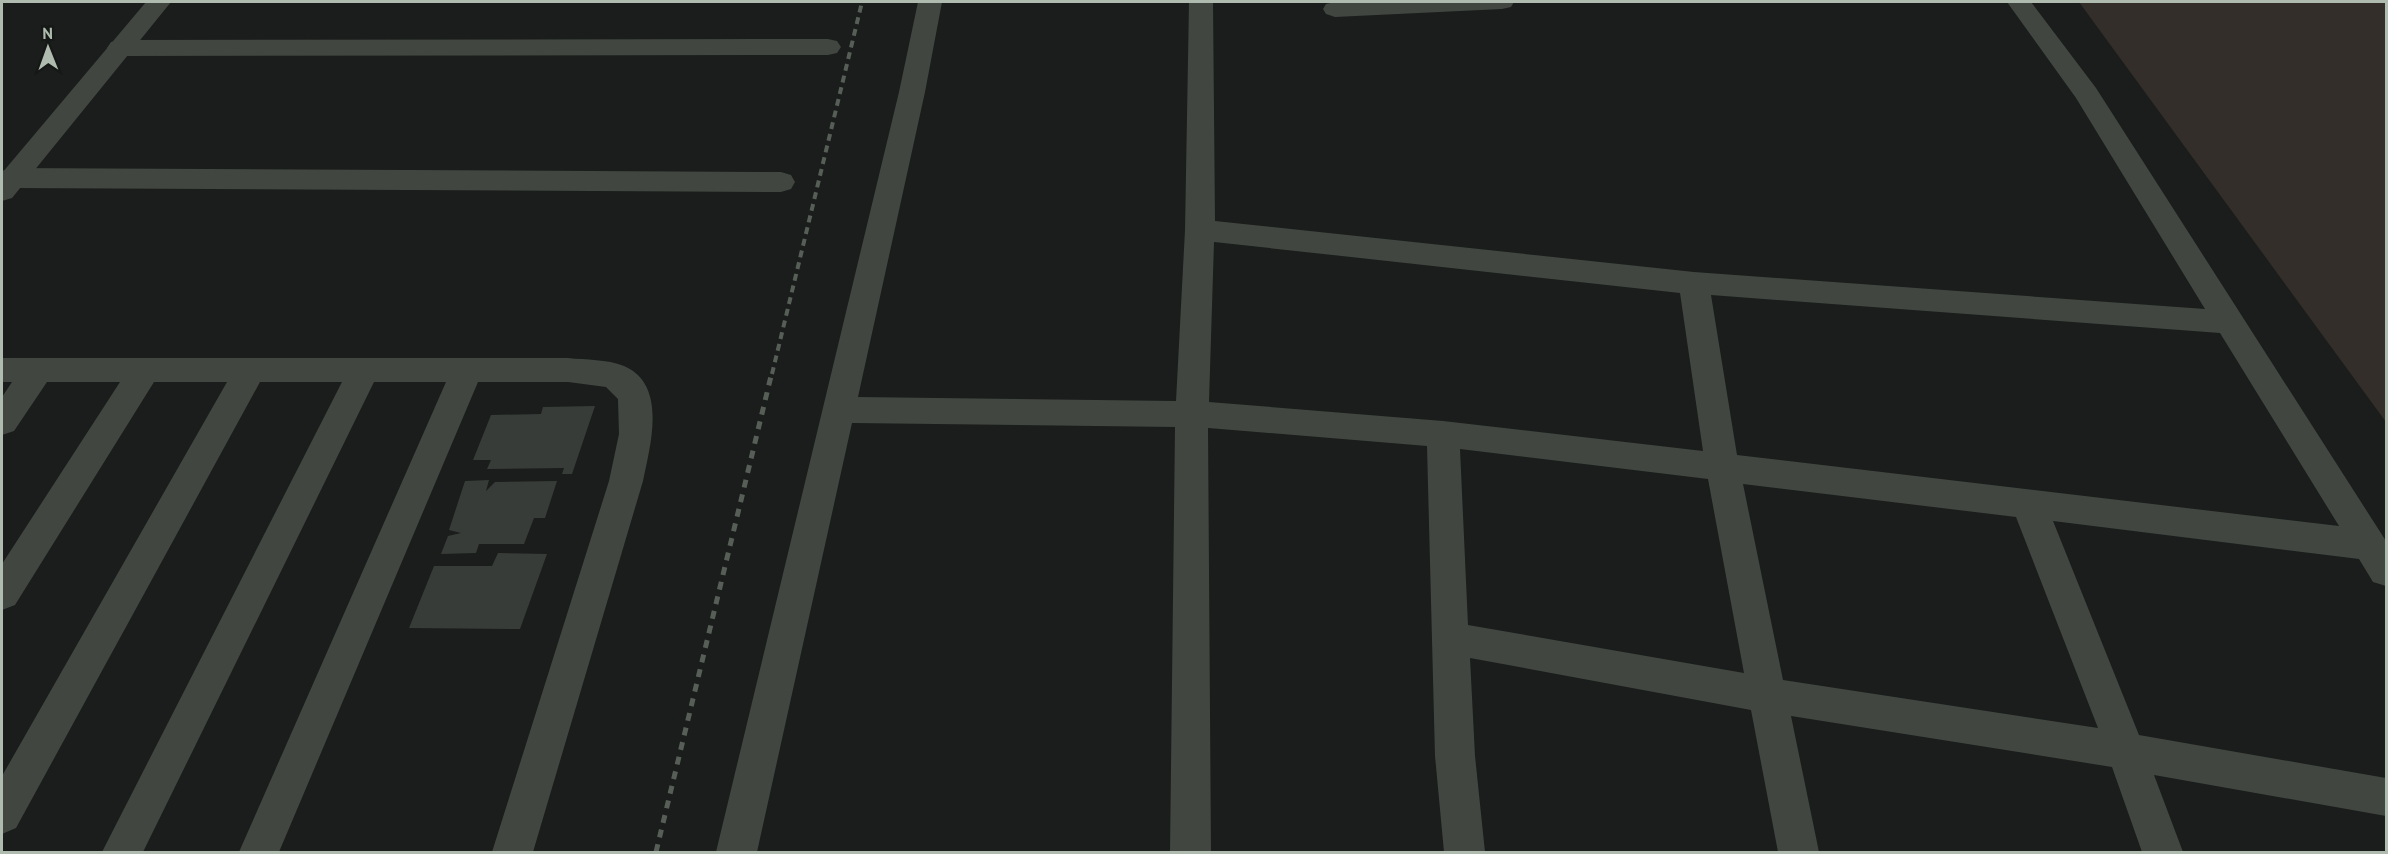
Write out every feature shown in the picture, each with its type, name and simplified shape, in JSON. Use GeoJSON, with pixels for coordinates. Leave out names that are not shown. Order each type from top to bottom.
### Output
{"type":"FeatureCollection","features":[{"type":"Feature","properties":{"kind":"street"},"geometry":{"type":"LineString","coordinates":[[7,185],[159,2]]}},
{"type":"Feature","properties":{"kind":"street"},"geometry":{"type":"LineString","coordinates":[[736,852],[909,103],[930,2]]}},
{"type":"Feature","properties":{"kind":"street"},"geometry":{"type":"LineString","coordinates":[[1191,852],[1192,414],[1200,230],[1202,2]]}},
{"type":"Feature","properties":{"kind":"street"},"geometry":{"type":"LineString","coordinates":[[1335,9],[1502,2]]}},
{"type":"Feature","properties":{"kind":"street"},"geometry":{"type":"LineString","coordinates":[[2019,2],[2087,94],[2379,558]]}},
{"type":"Feature","properties":{"kind":"street"},"geometry":{"type":"LineString","coordinates":[[120,48],[828,46]]}},
{"type":"Feature","properties":{"kind":"street"},"geometry":{"type":"LineString","coordinates":[[7,185],[780,182]]}},
{"type":"Feature","properties":{"kind":"street"},"geometry":{"type":"LineString","coordinates":[[1200,230],[1694,283],[2231,322]]}},
{"type":"Feature","properties":{"kind":"street"},"geometry":{"type":"LineString","coordinates":[[1694,283],[1722,466],[1798,852]]}},
{"type":"Feature","properties":{"kind":"street"},"geometry":{"type":"LineString","coordinates":[[2,370],[144,372],[568,369],[615,376],[634,394],[636,434],[626,481],[513,852]]}},
{"type":"Feature","properties":{"kind":"street"},"geometry":{"type":"LineString","coordinates":[[122,852],[364,370]]}},
{"type":"Feature","properties":{"kind":"street"},"geometry":{"type":"LineString","coordinates":[[259,852],[467,370]]}},
{"type":"Feature","properties":{"kind":"street"},"geometry":{"type":"LineString","coordinates":[[2,422],[37,371]]}},
{"type":"Feature","properties":{"kind":"street"},"geometry":{"type":"LineString","coordinates":[[2,814],[250,371]]}},
{"type":"Feature","properties":{"kind":"street"},"geometry":{"type":"LineString","coordinates":[[2,594],[144,372]]}},
{"type":"Feature","properties":{"kind":"street"},"geometry":{"type":"LineString","coordinates":[[838,410],[1192,414],[1443,434],[2028,503],[2379,558]]}},
{"type":"Feature","properties":{"kind":"street"},"geometry":{"type":"LineString","coordinates":[[1443,434],[1455,756],[1464,852]]}},
{"type":"Feature","properties":{"kind":"street"},"geometry":{"type":"LineString","coordinates":[[2028,503],[2126,751],[2162,852]]}},
{"type":"Feature","properties":{"kind":"street"},"geometry":{"type":"LineString","coordinates":[[1450,638],[1767,695],[2126,751],[2386,796]]}},
{"type":"Feature","properties":{"kind":"shaded area"},"geometry":{"type":"Polygon","coordinates":[[[2079,2],[2386,2],[2386,422],[2079,2]]]}},
{"type":"Feature","properties":{"kind":"building"},"geometry":{"type":"Polygon","coordinates":[[[595,406],[572,474],[562,474],[564,468],[487,469],[491,460],[473,460],[491,415],[541,414],[543,407],[595,406]]]}},
{"type":"Feature","properties":{"kind":"building"},"geometry":{"type":"Polygon","coordinates":[[[489,480],[486,491],[495,482],[557,481],[545,518],[534,518],[524,544],[479,544],[476,553],[441,554],[448,536],[461,533],[449,530],[465,481],[489,480]]]}},
{"type":"Feature","properties":{"kind":"building"},"geometry":{"type":"Polygon","coordinates":[[[498,553],[547,554],[520,629],[409,628],[434,566],[492,566],[498,553]]]}},
{"type":"Feature","properties":{"kind":"railway"},"geometry":{"type":"LineString","coordinates":[[772,374],[862,2]]}},
{"type":"Feature","properties":{"kind":"railway"},"geometry":{"type":"LineString","coordinates":[[656,852],[772,372]]}}]}
